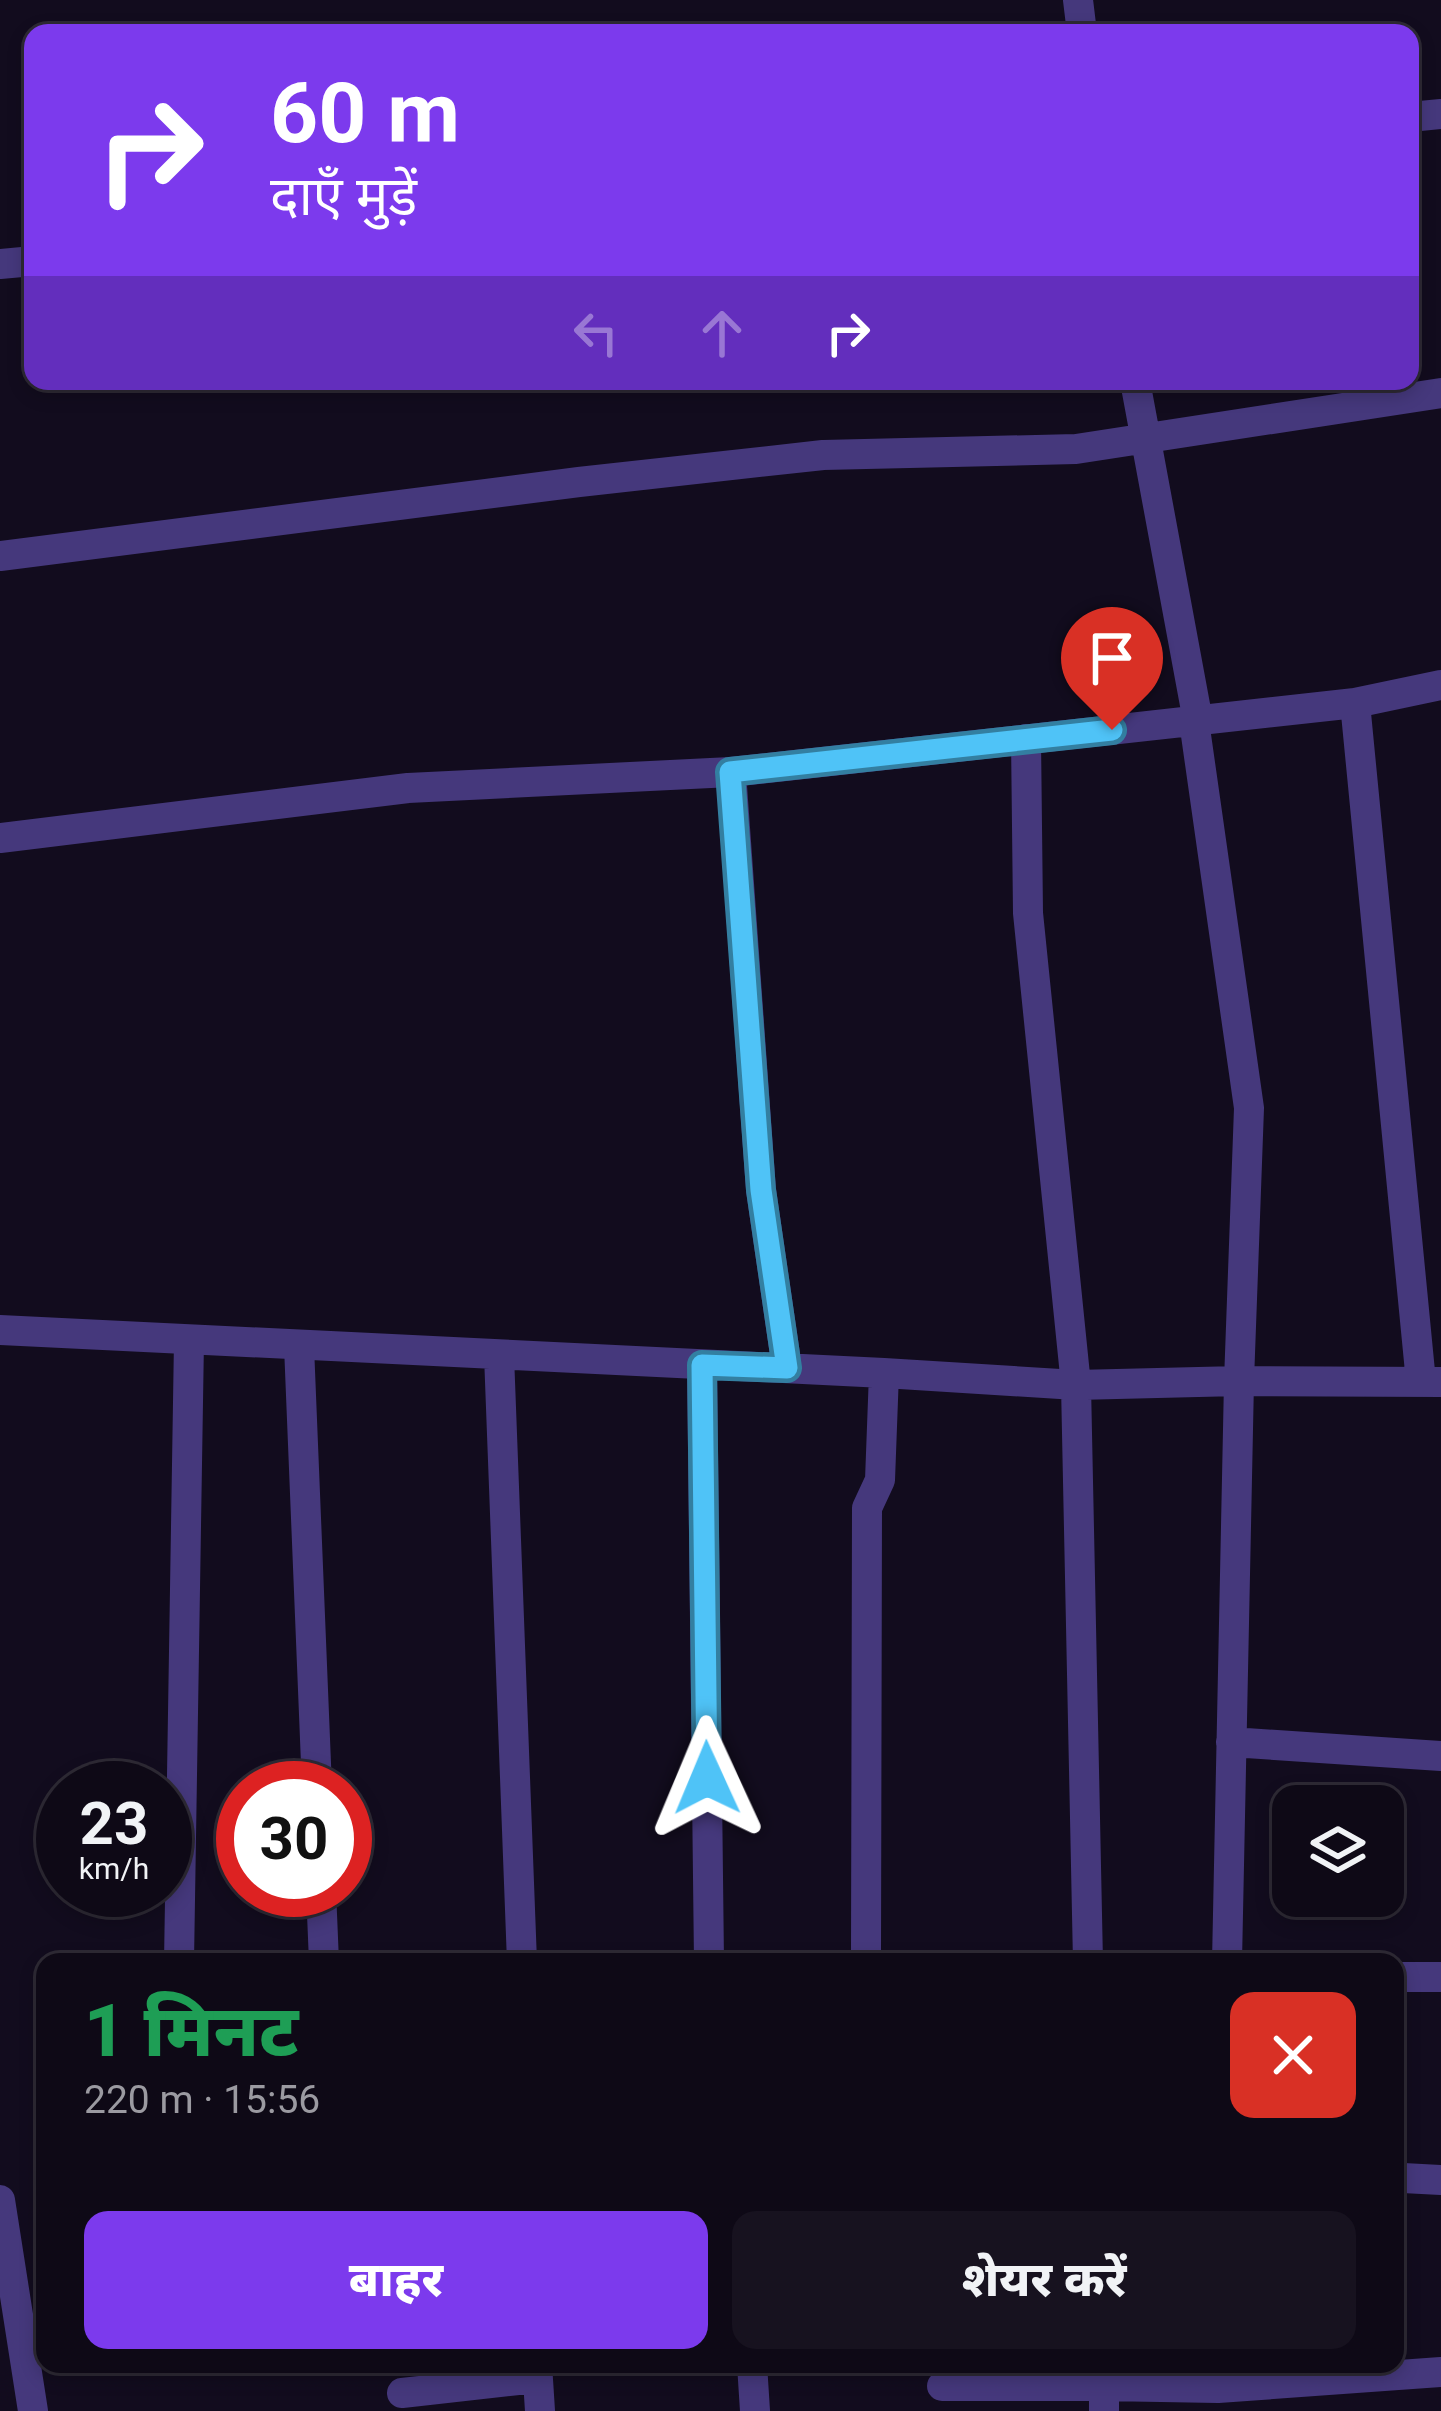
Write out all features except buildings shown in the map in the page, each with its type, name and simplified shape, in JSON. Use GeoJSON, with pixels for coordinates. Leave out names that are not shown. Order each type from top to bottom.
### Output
{"type":"FeatureCollection","features":[{"type":"Feature","properties":{"kind":"street"},"geometry":{"type":"LineString","coordinates":[[1136,390],[1198,721]]}},
{"type":"Feature","properties":{"kind":"street"},"geometry":{"type":"LineString","coordinates":[[0,556],[557,484],[824,455],[1076,448],[1441,393]]}},
{"type":"Feature","properties":{"kind":"street"},"geometry":{"type":"LineString","coordinates":[[0,838],[408,788],[730,772],[1354,704],[1441,685]]}},
{"type":"Feature","properties":{"kind":"street"},"geometry":{"type":"LineString","coordinates":[[0,1330],[1076,1385],[1431,1382],[1354,704]]}},
{"type":"Feature","properties":{"kind":"street"},"geometry":{"type":"LineString","coordinates":[[1198,721],[1194,722],[1249,1108],[1238,1381],[1227,1953]]}},
{"type":"Feature","properties":{"kind":"street"},"geometry":{"type":"LineString","coordinates":[[1025,739],[1028,913],[1076,1385],[1088,1953]]}},
{"type":"Feature","properties":{"kind":"street"},"geometry":{"type":"LineString","coordinates":[[730,772],[761,1190],[787,1368]]}},
{"type":"Feature","properties":{"kind":"street"},"geometry":{"type":"LineString","coordinates":[[178,1953],[189,1340]]}},
{"type":"Feature","properties":{"kind":"street"},"geometry":{"type":"LineString","coordinates":[[299,1346],[316,1761]]}},
{"type":"Feature","properties":{"kind":"street"},"geometry":{"type":"LineString","coordinates":[[499,1355],[521,1953]]}},
{"type":"Feature","properties":{"kind":"street"},"geometry":{"type":"LineString","coordinates":[[702,1365],[709,1953]]}},
{"type":"Feature","properties":{"kind":"street"},"geometry":{"type":"LineString","coordinates":[[866,1953],[867,1508],[880,1480],[884,1373]]}},
{"type":"Feature","properties":{"kind":"street"},"geometry":{"type":"LineString","coordinates":[[1231,1742],[1441,1756]]}},
{"type":"Feature","properties":{"kind":"street"},"geometry":{"type":"LineString","coordinates":[[322,1917],[324,1953]]}},
{"type":"Feature","properties":{"kind":"street"},"geometry":{"type":"LineString","coordinates":[[1404,1977],[1441,1977]]}},
{"type":"Feature","properties":{"kind":"street"},"geometry":{"type":"LineString","coordinates":[[1404,2179],[1441,2180]]}},
{"type":"Feature","properties":{"kind":"street"},"geometry":{"type":"LineString","coordinates":[[0,2200],[33,2411]]}},
{"type":"Feature","properties":{"kind":"street"},"geometry":{"type":"LineString","coordinates":[[1404,2373],[1441,2372]]}},
{"type":"Feature","properties":{"kind":"street"},"geometry":{"type":"LineString","coordinates":[[402,2393],[525,2373]]}},
{"type":"Feature","properties":{"kind":"street"},"geometry":{"type":"LineString","coordinates":[[537,2373],[540,2411]]}},
{"type":"Feature","properties":{"kind":"street"},"geometry":{"type":"LineString","coordinates":[[753,2373],[755,2411]]}},
{"type":"Feature","properties":{"kind":"street"},"geometry":{"type":"LineString","coordinates":[[942,2386],[1104,2387],[1218,2376],[1385,2373]]}},
{"type":"Feature","properties":{"kind":"route"},"geometry":{"type":"LineString","coordinates":[[707,1778],[702,1365],[787,1368],[761,1190],[730,772],[1112,730]]}}]}
